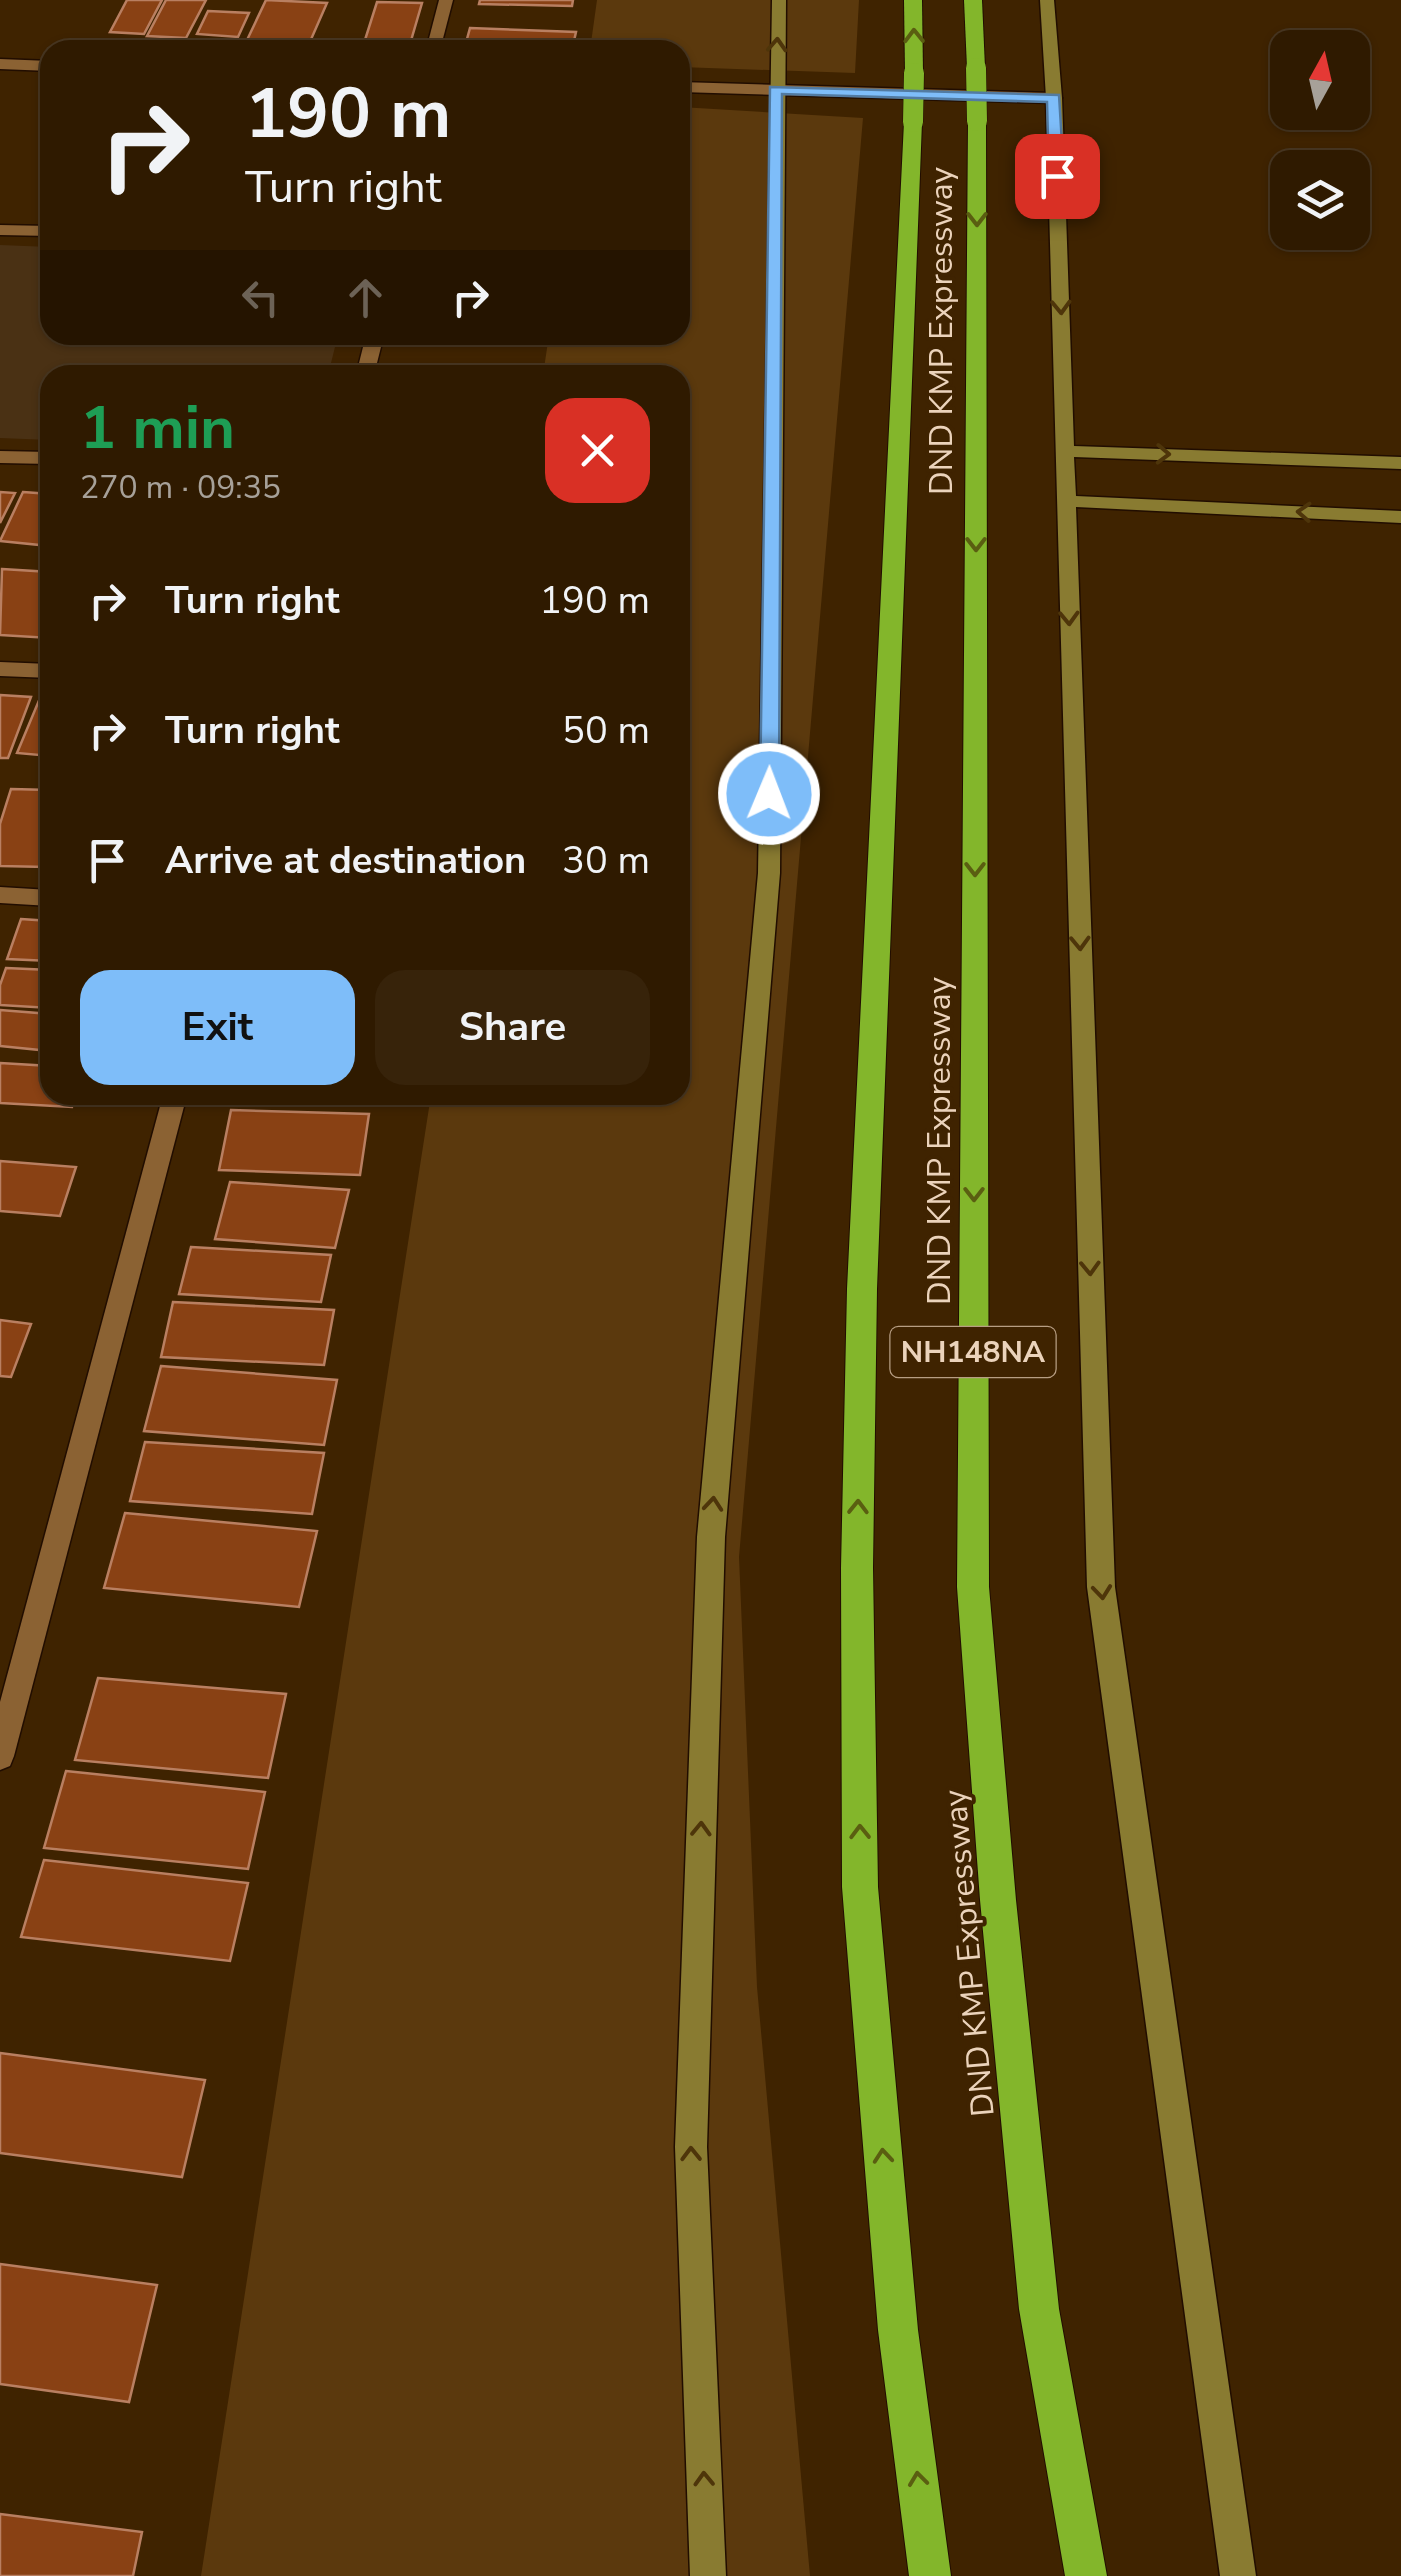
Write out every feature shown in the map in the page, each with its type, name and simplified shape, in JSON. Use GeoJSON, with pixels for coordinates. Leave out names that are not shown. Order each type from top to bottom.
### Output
{"type":"FeatureCollection","features":[{"type":"Feature","properties":{"kind":"highway","name":"DND KMP Expressway"},"geometry":{"type":"LineString","coordinates":[[913,0],[913,122],[862,1269],[857,1588],[860,1887],[898,2330],[930,2576]]}},
{"type":"Feature","properties":{"kind":"highway","name":"DND KMP Expressway"},"geometry":{"type":"LineString","coordinates":[[973,0],[977,122],[973,1587],[998,1900],[1038,2309],[1086,2576]]}},
{"type":"Feature","properties":{"kind":"street"},"geometry":{"type":"LineString","coordinates":[[436,40],[446,0]]}},
{"type":"Feature","properties":{"kind":"street"},"geometry":{"type":"LineString","coordinates":[[708,2576],[691,2147],[711,1537],[769,873],[779,0]]}},
{"type":"Feature","properties":{"kind":"street"},"geometry":{"type":"LineString","coordinates":[[1047,0],[1054,98],[1101,1587],[1238,2576]]}},
{"type":"Feature","properties":{"kind":"street"},"geometry":{"type":"LineString","coordinates":[[0,64],[40,66]]}},
{"type":"Feature","properties":{"kind":"street"},"geometry":{"type":"LineString","coordinates":[[690,87],[1054,98]]}},
{"type":"Feature","properties":{"kind":"street"},"geometry":{"type":"LineString","coordinates":[[0,230],[40,231]]}},
{"type":"Feature","properties":{"kind":"street"},"geometry":{"type":"LineString","coordinates":[[1065,451],[1401,463]]}},
{"type":"Feature","properties":{"kind":"street"},"geometry":{"type":"LineString","coordinates":[[0,457],[40,458]]}},
{"type":"Feature","properties":{"kind":"street"},"geometry":{"type":"LineString","coordinates":[[1065,502],[1401,516]]}},
{"type":"Feature","properties":{"kind":"street"},"geometry":{"type":"LineString","coordinates":[[0,669],[40,671]]}},
{"type":"Feature","properties":{"kind":"street"},"geometry":{"type":"LineString","coordinates":[[0,896],[40,898]]}},
{"type":"Feature","properties":{"kind":"street"},"geometry":{"type":"LineString","coordinates":[[0,1756],[172,1105]]}},
{"type":"Feature","properties":{"kind":"shaded area"},"geometry":{"type":"Polygon","coordinates":[[[597,0],[859,0],[855,73],[690,67],[690,40],[591,40],[597,0]]]}},
{"type":"Feature","properties":{"kind":"shaded area"},"geometry":{"type":"Polygon","coordinates":[[[690,108],[863,118],[739,1557],[757,1987],[810,2576],[201,2576],[429,1105],[690,1105],[690,365],[544,365],[548,345],[690,345],[690,108]]]}},
{"type":"Feature","properties":{"kind":"shaded area"},"geometry":{"type":"Polygon","coordinates":[[[0,245],[40,247],[40,345],[336,345],[330,365],[40,365],[40,440],[0,438],[0,245]]]}},
{"type":"Feature","properties":{"kind":"building"},"geometry":{"type":"Polygon","coordinates":[[[127,0],[162,0],[144,34],[110,32],[127,0]]]}},
{"type":"Feature","properties":{"kind":"building"},"geometry":{"type":"Polygon","coordinates":[[[166,0],[206,0],[186,38],[147,36],[166,0]]]}},
{"type":"Feature","properties":{"kind":"building"},"geometry":{"type":"Polygon","coordinates":[[[266,0],[327,3],[311,40],[247,40],[266,0]]]}},
{"type":"Feature","properties":{"kind":"building"},"geometry":{"type":"Polygon","coordinates":[[[480,0],[573,0],[572,6],[479,4],[480,0]]]}},
{"type":"Feature","properties":{"kind":"building"},"geometry":{"type":"Polygon","coordinates":[[[377,2],[422,3],[411,40],[365,40],[377,2]]]}},
{"type":"Feature","properties":{"kind":"building"},"geometry":{"type":"Polygon","coordinates":[[[208,11],[249,13],[238,37],[197,34],[208,11]]]}},
{"type":"Feature","properties":{"kind":"building"},"geometry":{"type":"Polygon","coordinates":[[[470,28],[576,32],[574,40],[467,40],[470,28]]]}},
{"type":"Feature","properties":{"kind":"building"},"geometry":{"type":"Polygon","coordinates":[[[0,492],[15,493],[0,523],[0,492]]]}},
{"type":"Feature","properties":{"kind":"building"},"geometry":{"type":"Polygon","coordinates":[[[23,492],[40,493],[40,545],[0,541],[23,492]]]}},
{"type":"Feature","properties":{"kind":"building"},"geometry":{"type":"Polygon","coordinates":[[[2,569],[40,571],[40,637],[0,635],[2,569]]]}},
{"type":"Feature","properties":{"kind":"building"},"geometry":{"type":"Polygon","coordinates":[[[0,695],[31,697],[8,758],[0,758],[0,695]]]}},
{"type":"Feature","properties":{"kind":"building"},"geometry":{"type":"Polygon","coordinates":[[[40,698],[40,755],[17,753],[40,698]]]}},
{"type":"Feature","properties":{"kind":"building"},"geometry":{"type":"Polygon","coordinates":[[[11,789],[40,790],[40,867],[0,866],[0,824],[11,789]]]}},
{"type":"Feature","properties":{"kind":"building"},"geometry":{"type":"Polygon","coordinates":[[[21,919],[40,920],[40,961],[7,959],[21,919]]]}},
{"type":"Feature","properties":{"kind":"building"},"geometry":{"type":"Polygon","coordinates":[[[6,968],[40,970],[40,1007],[0,1005],[0,985],[6,968]]]}},
{"type":"Feature","properties":{"kind":"building"},"geometry":{"type":"Polygon","coordinates":[[[0,1010],[40,1013],[40,1050],[0,1046],[0,1010]]]}},
{"type":"Feature","properties":{"kind":"building"},"geometry":{"type":"Polygon","coordinates":[[[0,1063],[40,1065],[40,1105],[73,1105],[72,1107],[0,1103],[0,1063]]]}},
{"type":"Feature","properties":{"kind":"building"},"geometry":{"type":"Polygon","coordinates":[[[231,1110],[369,1114],[360,1175],[219,1170],[231,1110]]]}},
{"type":"Feature","properties":{"kind":"building"},"geometry":{"type":"Polygon","coordinates":[[[0,1161],[76,1167],[60,1216],[0,1211],[0,1161]]]}},
{"type":"Feature","properties":{"kind":"building"},"geometry":{"type":"Polygon","coordinates":[[[230,1182],[349,1190],[335,1248],[215,1239],[230,1182]]]}},
{"type":"Feature","properties":{"kind":"building"},"geometry":{"type":"Polygon","coordinates":[[[191,1247],[331,1255],[321,1302],[179,1294],[191,1247]]]}},
{"type":"Feature","properties":{"kind":"building"},"geometry":{"type":"Polygon","coordinates":[[[173,1302],[334,1310],[324,1365],[161,1357],[173,1302]]]}},
{"type":"Feature","properties":{"kind":"building"},"geometry":{"type":"Polygon","coordinates":[[[0,1320],[31,1324],[11,1377],[0,1376],[0,1320]]]}},
{"type":"Feature","properties":{"kind":"building"},"geometry":{"type":"Polygon","coordinates":[[[161,1366],[337,1380],[324,1445],[144,1431],[161,1366]]]}},
{"type":"Feature","properties":{"kind":"building"},"geometry":{"type":"Polygon","coordinates":[[[145,1442],[324,1453],[312,1514],[130,1501],[145,1442]]]}},
{"type":"Feature","properties":{"kind":"building"},"geometry":{"type":"Polygon","coordinates":[[[125,1513],[317,1531],[299,1607],[104,1588],[125,1513]]]}},
{"type":"Feature","properties":{"kind":"building"},"geometry":{"type":"Polygon","coordinates":[[[98,1678],[286,1694],[268,1778],[75,1760],[98,1678]]]}},
{"type":"Feature","properties":{"kind":"building"},"geometry":{"type":"Polygon","coordinates":[[[66,1771],[265,1792],[248,1869],[44,1848],[66,1771]]]}},
{"type":"Feature","properties":{"kind":"building"},"geometry":{"type":"Polygon","coordinates":[[[44,1860],[248,1883],[230,1961],[21,1937],[44,1860]]]}},
{"type":"Feature","properties":{"kind":"building"},"geometry":{"type":"Polygon","coordinates":[[[0,2053],[205,2080],[182,2177],[0,2153],[0,2053]]]}},
{"type":"Feature","properties":{"kind":"building"},"geometry":{"type":"Polygon","coordinates":[[[0,2264],[157,2285],[129,2402],[0,2384],[0,2264]]]}},
{"type":"Feature","properties":{"kind":"building"},"geometry":{"type":"Polygon","coordinates":[[[0,2514],[142,2532],[133,2576],[0,2576],[0,2514]]]}},
{"type":"Feature","properties":{"kind":"route"},"geometry":{"type":"LineString","coordinates":[[769,794],[775,90],[1054,98],[1057,176]]}}]}
